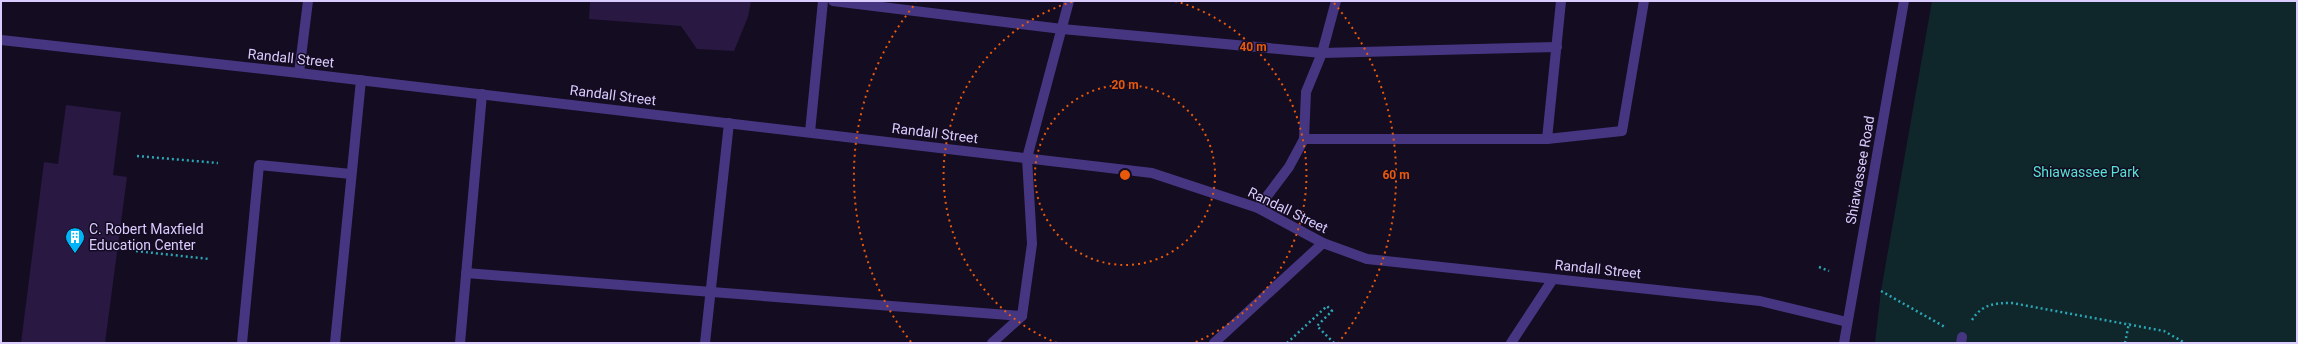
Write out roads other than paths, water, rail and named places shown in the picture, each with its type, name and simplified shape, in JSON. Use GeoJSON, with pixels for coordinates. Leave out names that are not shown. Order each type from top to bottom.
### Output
{"type":"FeatureCollection","features":[{"type":"Feature","properties":{"kind":"street"},"geometry":{"type":"LineString","coordinates":[[299,72],[308,1]]}},
{"type":"Feature","properties":{"kind":"street"},"geometry":{"type":"LineString","coordinates":[[810,132],[823,1]]}},
{"type":"Feature","properties":{"kind":"street"},"geometry":{"type":"LineString","coordinates":[[833,1],[1062,29],[1322,53],[1557,47]]}},
{"type":"Feature","properties":{"kind":"street"},"geometry":{"type":"LineString","coordinates":[[992,343],[1022,316],[1032,244],[1027,158],[1069,1]]}},
{"type":"Feature","properties":{"kind":"street"},"geometry":{"type":"LineString","coordinates":[[1258,208],[1289,167],[1304,139],[1306,92],[1322,53],[1336,1]]}},
{"type":"Feature","properties":{"kind":"street"},"geometry":{"type":"LineString","coordinates":[[1547,139],[1561,1]]}},
{"type":"Feature","properties":{"kind":"street"},"geometry":{"type":"LineString","coordinates":[[1304,139],[1547,139],[1622,131],[1644,1]]}},
{"type":"Feature","properties":{"kind":"street","name":"Shiawassee Road"},"geometry":{"type":"LineString","coordinates":[[1844,343],[1904,1]]}},
{"type":"Feature","properties":{"kind":"street","name":"Randall Street"},"geometry":{"type":"LineString","coordinates":[[1,40],[299,72],[1152,172],[1258,208],[1323,244],[1367,259],[1760,301],[1847,322]]}},
{"type":"Feature","properties":{"kind":"street"},"geometry":{"type":"LineString","coordinates":[[335,343],[361,80]]}},
{"type":"Feature","properties":{"kind":"street"},"geometry":{"type":"LineString","coordinates":[[460,343],[482,94]]}},
{"type":"Feature","properties":{"kind":"street"},"geometry":{"type":"LineString","coordinates":[[705,343],[712,292],[729,123]]}},
{"type":"Feature","properties":{"kind":"street"},"geometry":{"type":"LineString","coordinates":[[242,343],[259,165],[351,174]]}},
{"type":"Feature","properties":{"kind":"street"},"geometry":{"type":"LineString","coordinates":[[1214,343],[1323,244]]}},
{"type":"Feature","properties":{"kind":"street"},"geometry":{"type":"LineString","coordinates":[[466,273],[1022,316]]}},
{"type":"Feature","properties":{"kind":"street"},"geometry":{"type":"LineString","coordinates":[[1511,343],[1553,279]]}},
{"type":"Feature","properties":{"kind":"place","name":"C. Robert Maxfield Education Center"},"geometry":{"type":"Point","coordinates":[75,254]}},
{"type":"Feature","properties":{"kind":"park label","name":"Shiawassee Park"},"geometry":{"type":"Point","coordinates":[2086,172]}}]}
